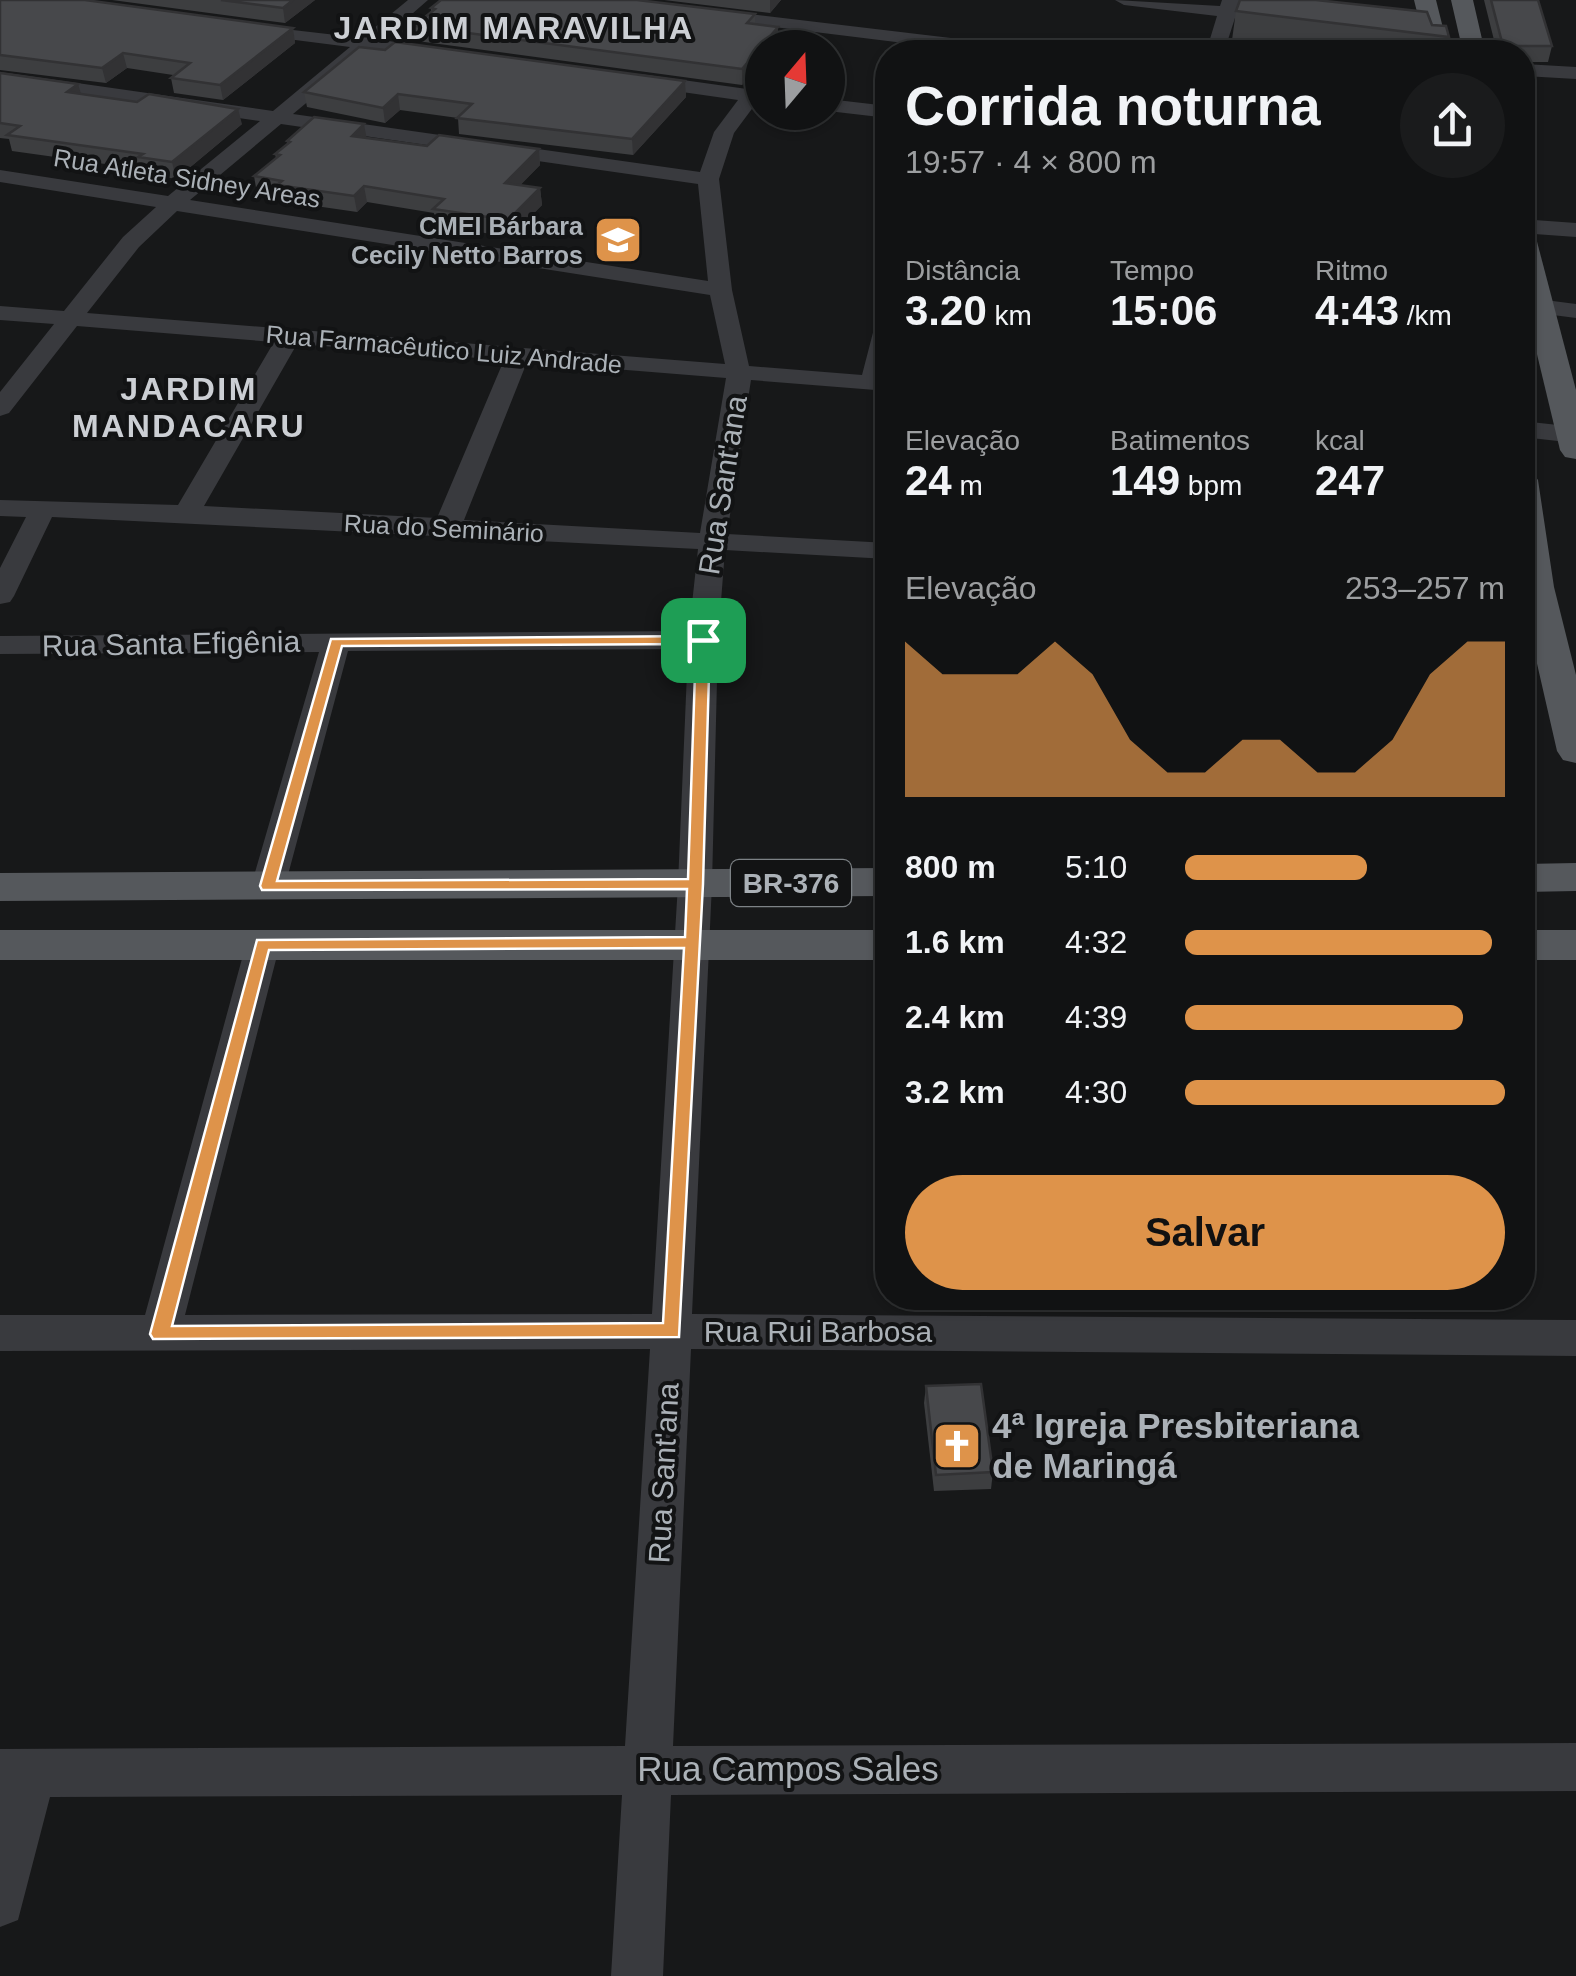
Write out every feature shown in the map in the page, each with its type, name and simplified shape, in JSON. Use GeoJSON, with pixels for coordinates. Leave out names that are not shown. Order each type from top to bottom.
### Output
{"type":"FeatureCollection","features":[{"type":"Feature","properties":{"kind":"main road"},"geometry":{"type":"LineString","coordinates":[[1426,0],[1429,40]]}},
{"type":"Feature","properties":{"kind":"main road"},"geometry":{"type":"LineString","coordinates":[[1462,0],[1471,40]]}},
{"type":"Feature","properties":{"kind":"main road"},"geometry":{"type":"LineString","coordinates":[[1535,314],[1575,440]]}},
{"type":"Feature","properties":{"kind":"main road"},"geometry":{"type":"LineString","coordinates":[[1535,602],[1573,729]]}},
{"type":"Feature","properties":{"kind":"main road"},"geometry":{"type":"LineString","coordinates":[[1535,878],[1576,878]]}},
{"type":"Feature","properties":{"kind":"main road","name":"BR-376"},"geometry":{"type":"LineString","coordinates":[[0,887],[875,882]]}},
{"type":"Feature","properties":{"kind":"main road","name":"BR-376"},"geometry":{"type":"LineString","coordinates":[[0,945],[875,944]]}},
{"type":"Feature","properties":{"kind":"main road"},"geometry":{"type":"LineString","coordinates":[[1535,945],[1576,946]]}},
{"type":"Feature","properties":{"kind":"street"},"geometry":{"type":"LineString","coordinates":[[0,408],[131,242],[418,0]]}},
{"type":"Feature","properties":{"kind":"street"},"geometry":{"type":"LineString","coordinates":[[1124,0],[1230,6],[1304,21]]}},
{"type":"Feature","properties":{"kind":"street"},"geometry":{"type":"LineString","coordinates":[[1219,40],[1230,6]]}},
{"type":"Feature","properties":{"kind":"street"},"geometry":{"type":"LineString","coordinates":[[680,11],[816,20],[943,40]]}},
{"type":"Feature","properties":{"kind":"street"},"geometry":{"type":"LineString","coordinates":[[807,30],[816,20]]}},
{"type":"Feature","properties":{"kind":"street"},"geometry":{"type":"LineString","coordinates":[[232,26],[461,57]]}},
{"type":"Feature","properties":{"kind":"street"},"geometry":{"type":"LineString","coordinates":[[1535,71],[1576,73]]}},
{"type":"Feature","properties":{"kind":"street"},"geometry":{"type":"LineString","coordinates":[[616,77],[745,90]]}},
{"type":"Feature","properties":{"kind":"street"},"geometry":{"type":"LineString","coordinates":[[0,78],[708,179],[724,132],[745,107]]}},
{"type":"Feature","properties":{"kind":"street"},"geometry":{"type":"LineString","coordinates":[[845,107],[875,110]]}},
{"type":"Feature","properties":{"kind":"street","name":"Rua Atleta Sidney Areas"},"geometry":{"type":"LineString","coordinates":[[0,176],[720,290]]}},
{"type":"Feature","properties":{"kind":"street","name":"Rua Sant'ana"},"geometry":{"type":"LineString","coordinates":[[638,1976],[695,884],[703,640],[712,542],[736,418],[740,373],[720,290],[708,179]]}},
{"type":"Feature","properties":{"kind":"street"},"geometry":{"type":"LineString","coordinates":[[1535,227],[1576,230]]}},
{"type":"Feature","properties":{"kind":"street"},"geometry":{"type":"LineString","coordinates":[[1535,305],[1576,311]]}},
{"type":"Feature","properties":{"kind":"street","name":"Rua Farmacêutico Luiz Andrade"},"geometry":{"type":"LineString","coordinates":[[0,313],[875,384]]}},
{"type":"Feature","properties":{"kind":"street"},"geometry":{"type":"LineString","coordinates":[[187,513],[289,338]]}},
{"type":"Feature","properties":{"kind":"street"},"geometry":{"type":"LineString","coordinates":[[447,528],[518,355]]}},
{"type":"Feature","properties":{"kind":"street"},"geometry":{"type":"LineString","coordinates":[[1535,432],[1575,440]]}},
{"type":"Feature","properties":{"kind":"street"},"geometry":{"type":"LineString","coordinates":[[0,596],[44,507]]}},
{"type":"Feature","properties":{"kind":"street","name":"Rua do Seminário"},"geometry":{"type":"LineString","coordinates":[[0,508],[187,513],[875,550]]}},
{"type":"Feature","properties":{"kind":"street","name":"Rua Santa Efigênia"},"geometry":{"type":"LineString","coordinates":[[0,645],[703,640]]}},
{"type":"Feature","properties":{"kind":"street"},"geometry":{"type":"LineString","coordinates":[[268,886],[336,642]]}},
{"type":"Feature","properties":{"kind":"street"},"geometry":{"type":"LineString","coordinates":[[160,1334],[262,944]]}},
{"type":"Feature","properties":{"kind":"street","name":"Rua Rui Barbosa"},"geometry":{"type":"LineString","coordinates":[[0,1333],[672,1332],[1576,1338]]}},
{"type":"Feature","properties":{"kind":"street","name":"Rua Campos Sales"},"geometry":{"type":"LineString","coordinates":[[16,1773],[1576,1768]]}},
{"type":"Feature","properties":{"kind":"street"},"geometry":{"type":"LineString","coordinates":[[0,1902],[16,1773]]}},
{"type":"Feature","properties":{"kind":"building"},"geometry":{"type":"Polygon","coordinates":[[[0,0],[85,0],[293,28],[220,85],[171,78],[190,63],[123,53],[102,68],[0,55],[0,0]]]}},
{"type":"Feature","properties":{"kind":"building"},"geometry":{"type":"Polygon","coordinates":[[[221,0],[293,0],[283,8],[221,0]]]}},
{"type":"Feature","properties":{"kind":"building"},"geometry":{"type":"Polygon","coordinates":[[[441,0],[637,0],[755,14],[747,23],[778,27],[745,30],[742,69],[414,26],[435,9],[431,8],[441,0]]]}},
{"type":"Feature","properties":{"kind":"building"},"geometry":{"type":"Polygon","coordinates":[[[1240,0],[1316,0],[1427,12],[1432,25],[1446,26],[1449,37],[1236,11],[1240,0]]]}},
{"type":"Feature","properties":{"kind":"building"},"geometry":{"type":"Polygon","coordinates":[[[1491,0],[1538,0],[1552,46],[1535,46],[1535,40],[1501,40],[1491,0]]]}},
{"type":"Feature","properties":{"kind":"building"},"geometry":{"type":"Polygon","coordinates":[[[395,42],[685,81],[632,139],[457,118],[472,104],[398,94],[383,108],[304,92],[359,47],[385,50],[395,42]]]}},
{"type":"Feature","properties":{"kind":"building"},"geometry":{"type":"Polygon","coordinates":[[[0,73],[78,84],[67,92],[137,102],[149,94],[238,109],[172,162],[138,157],[143,154],[7,135],[20,126],[0,123],[0,73]]]}},
{"type":"Feature","properties":{"kind":"building"},"geometry":{"type":"Polygon","coordinates":[[[314,117],[364,124],[352,136],[427,146],[439,135],[539,149],[505,183],[540,188],[508,220],[433,209],[444,199],[364,186],[354,196],[277,185],[282,181],[254,176],[280,155],[275,154],[314,117]]]}},
{"type":"Feature","properties":{"kind":"building","name":"4ª Igreja Presbiteriana de Maringá"},"geometry":{"type":"Polygon","coordinates":[[[981,1384],[993,1472],[936,1475],[926,1386],[981,1384]]]}},
{"type":"Feature","properties":{"kind":"place","name":"CMEI Bárbara Cecily Netto Barros"},"geometry":{"type":"Point","coordinates":[618,240]}},
{"type":"Feature","properties":{"kind":"place","name":"4ª Igreja Presbiteriana de Maringá"},"geometry":{"type":"Point","coordinates":[957,1446]}},
{"type":"Feature","properties":{"kind":"district","name":"JARDIM MARAVILHA"},"geometry":{"type":"Point","coordinates":[514,28]}},
{"type":"Feature","properties":{"kind":"district","name":"JARDIM MANDACARU"},"geometry":{"type":"Point","coordinates":[189,408]}},
{"type":"Feature","properties":{"kind":"route"},"geometry":{"type":"LineString","coordinates":[[703,640],[336,642],[268,886],[695,884],[692,943],[684,1097],[672,1332],[160,1334],[262,944],[692,943],[697,852],[703,640]]}}]}
